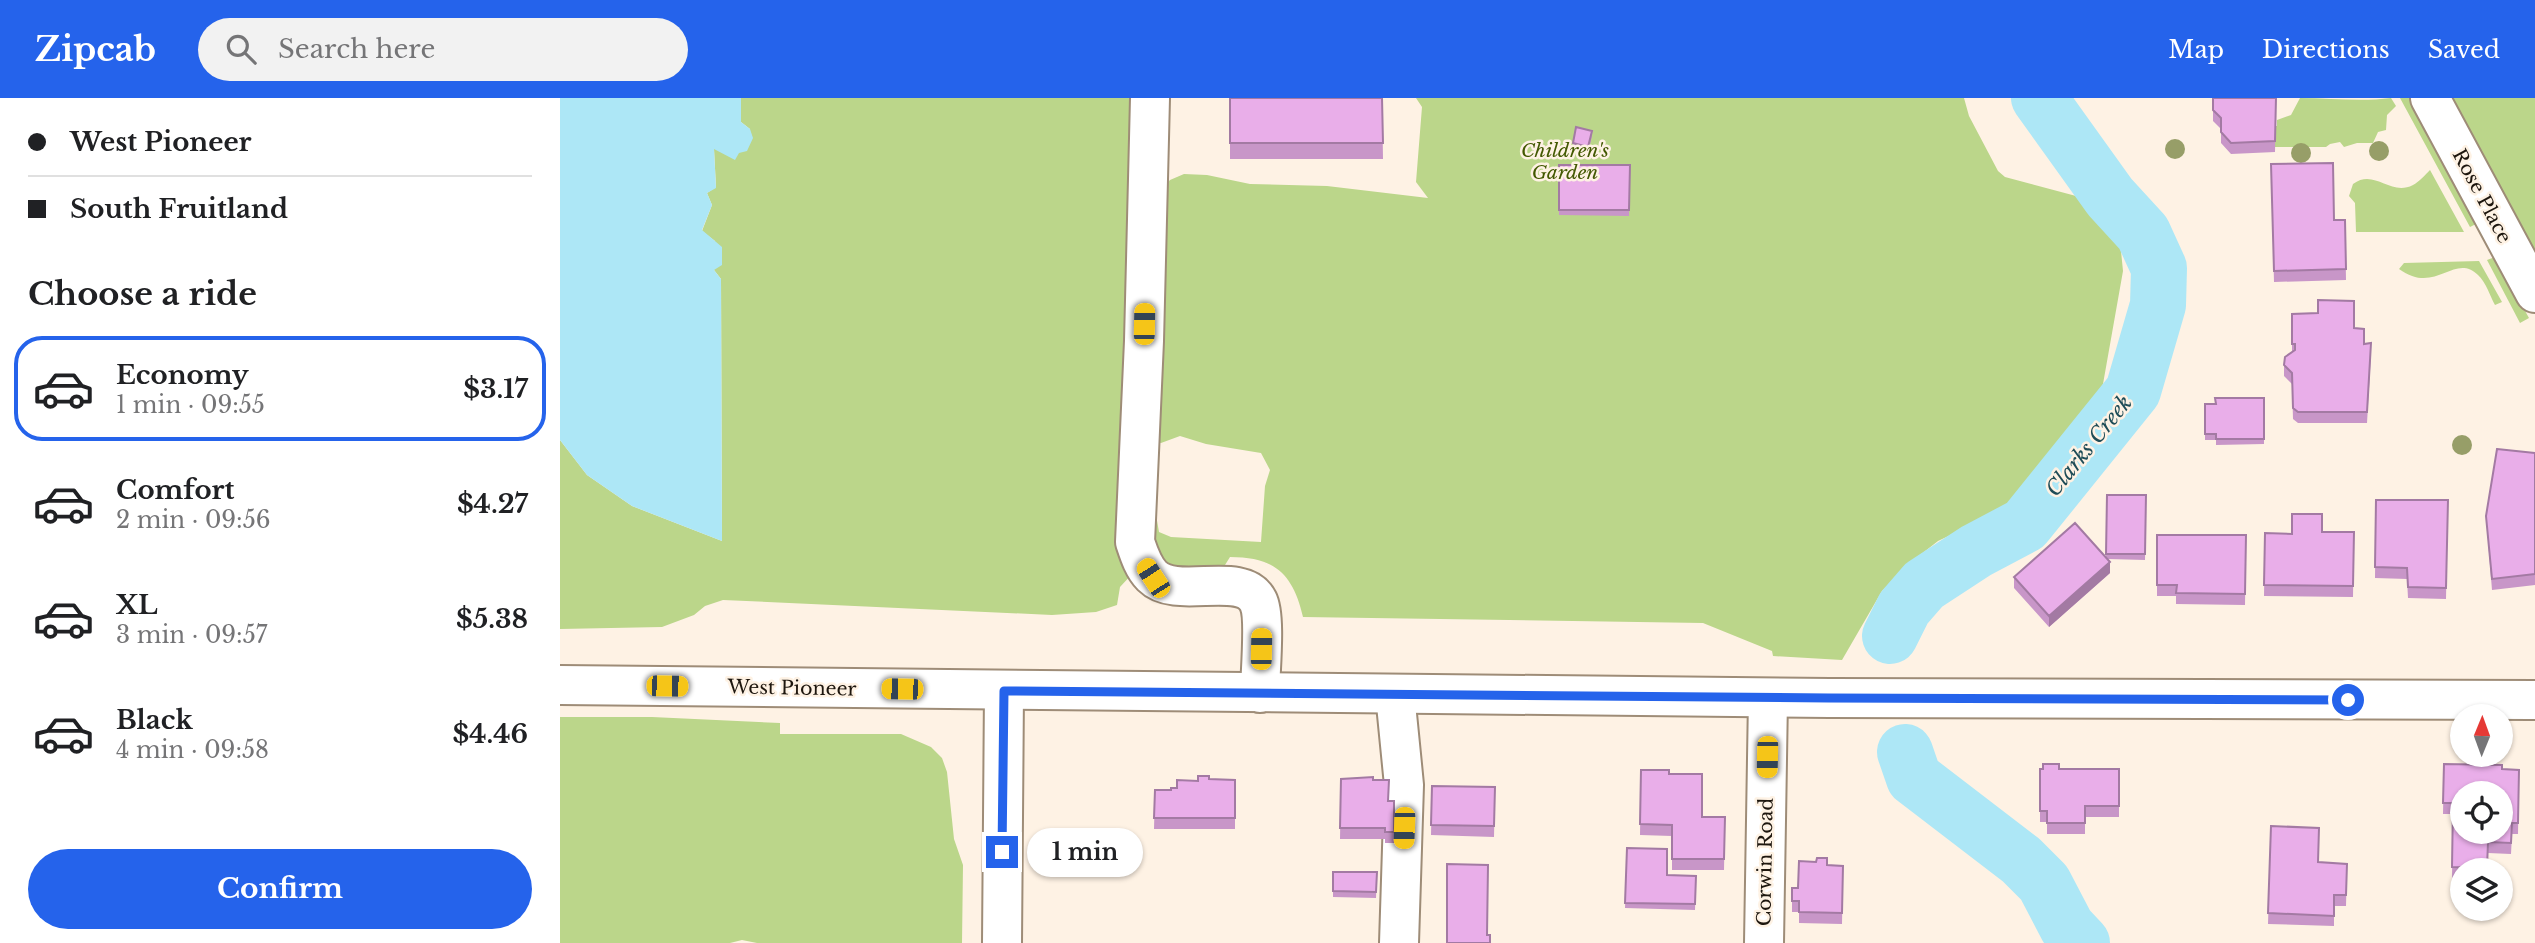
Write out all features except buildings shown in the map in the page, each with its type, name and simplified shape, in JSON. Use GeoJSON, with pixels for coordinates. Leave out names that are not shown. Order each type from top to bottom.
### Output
{"type":"FeatureCollection","features":[{"type":"Feature","properties":{"kind":"main road"},"geometry":{"type":"LineString","coordinates":[[1150,98],[1144,341],[1135,542],[1140,559],[1153,578],[1176,587],[1233,586],[1250,591],[1259,601],[1260,693]]}},
{"type":"Feature","properties":{"kind":"main road","name":"Rose Place"},"geometry":{"type":"LineString","coordinates":[[2430,98],[2535,293]]}},
{"type":"Feature","properties":{"kind":"main road","name":"West Pioneer"},"geometry":{"type":"LineString","coordinates":[[560,685],[1768,698],[2535,700]]}},
{"type":"Feature","properties":{"kind":"main road"},"geometry":{"type":"LineString","coordinates":[[1002,943],[1004,691]]}},
{"type":"Feature","properties":{"kind":"main road"},"geometry":{"type":"LineString","coordinates":[[1395,694],[1404,785],[1399,943]]}},
{"type":"Feature","properties":{"kind":"main road","name":"Corwin Road"},"geometry":{"type":"LineString","coordinates":[[1764,943],[1768,698]]}},
{"type":"Feature","properties":{"kind":"green space"},"geometry":{"type":"Polygon","coordinates":[[[741,98],[1138,98],[1133,573],[1120,587],[1117,605],[1096,612],[1052,615],[723,600],[662,627],[560,629],[560,440],[587,475],[632,506],[722,541],[721,279],[714,270],[715,241],[702,231],[712,205],[707,193],[716,187],[714,149],[750,129],[741,122],[741,98]]]}},
{"type":"Feature","properties":{"kind":"green space","name":"Children's Garden"},"geometry":{"type":"Polygon","coordinates":[[[1416,98],[1964,98],[1969,116],[1998,171],[2005,177],[2091,200],[2108,217],[2120,241],[2123,271],[2103,384],[2092,421],[2064,447],[2033,486],[2003,510],[1938,541],[1910,563],[1882,591],[1842,660],[1773,656],[1772,651],[1703,623],[1303,617],[1294,589],[1287,579],[1280,571],[1259,560],[1230,557],[1225,565],[1209,569],[1169,566],[1150,553],[1155,509],[1159,532],[1171,537],[1261,542],[1265,486],[1270,470],[1261,453],[1206,444],[1180,436],[1161,443],[1146,440],[1158,193],[1170,180],[1184,174],[1207,175],[1250,184],[1327,186],[1428,198],[1416,182],[1422,107],[1416,98]]]}},
{"type":"Feature","properties":{"kind":"green space"},"geometry":{"type":"Polygon","coordinates":[[[2300,98],[2391,98],[2396,106],[2387,115],[2386,130],[2378,132],[2373,143],[2357,143],[2344,147],[2340,142],[2326,147],[2275,147],[2274,126],[2277,126],[2277,120],[2291,115],[2300,98]]]}},
{"type":"Feature","properties":{"kind":"green space"},"geometry":{"type":"Polygon","coordinates":[[[2400,98],[2411,98],[2478,223],[2470,227],[2400,98]]]}},
{"type":"Feature","properties":{"kind":"green space"},"geometry":{"type":"Polygon","coordinates":[[[2450,98],[2535,98],[2535,257],[2450,98]]]}},
{"type":"Feature","properties":{"kind":"green space"},"geometry":{"type":"Polygon","coordinates":[[[2430,170],[2464,232],[2356,232],[2355,203],[2349,196],[2353,184],[2368,179],[2405,188],[2415,184],[2430,170]]]}},
{"type":"Feature","properties":{"kind":"green space"},"geometry":{"type":"Polygon","coordinates":[[[2495,257],[2529,318],[2520,323],[2487,260],[2495,257]]]}},
{"type":"Feature","properties":{"kind":"green space"},"geometry":{"type":"Polygon","coordinates":[[[2479,261],[2502,302],[2495,305],[2483,281],[2469,269],[2461,268],[2424,278],[2412,276],[2399,269],[2404,263],[2479,261]]]}},
{"type":"Feature","properties":{"kind":"green space"},"geometry":{"type":"Polygon","coordinates":[[[560,717],[652,717],[780,723],[780,734],[901,734],[931,747],[942,758],[947,772],[954,839],[963,865],[962,943],[757,943],[742,940],[730,943],[560,943],[560,717]]]}},
{"type":"Feature","properties":{"kind":"water"},"geometry":{"type":"Polygon","coordinates":[[[560,98],[741,98],[741,122],[750,129],[753,138],[747,151],[739,153],[735,160],[714,149],[716,188],[707,193],[712,205],[702,230],[722,247],[722,265],[714,270],[721,279],[722,541],[632,506],[587,475],[560,440],[560,98]]]}},
{"type":"Feature","properties":{"kind":"waterway","name":"Clarks Creek"},"geometry":{"type":"LineString","coordinates":[[1890,636],[1904,608],[1924,585],[1976,551],[2025,525],[2133,391],[2158,305],[2159,268],[2143,233],[2110,197],[2039,98]]}},
{"type":"Feature","properties":{"kind":"waterway","name":"Clarks Creek"},"geometry":{"type":"LineString","coordinates":[[1905,752],[1914,778],[2021,860],[2044,883],[2067,927],[2082,943]]}},
{"type":"Feature","properties":{"kind":"route"},"geometry":{"type":"LineString","coordinates":[[1002,852],[1004,691],[2348,700]]}}]}
